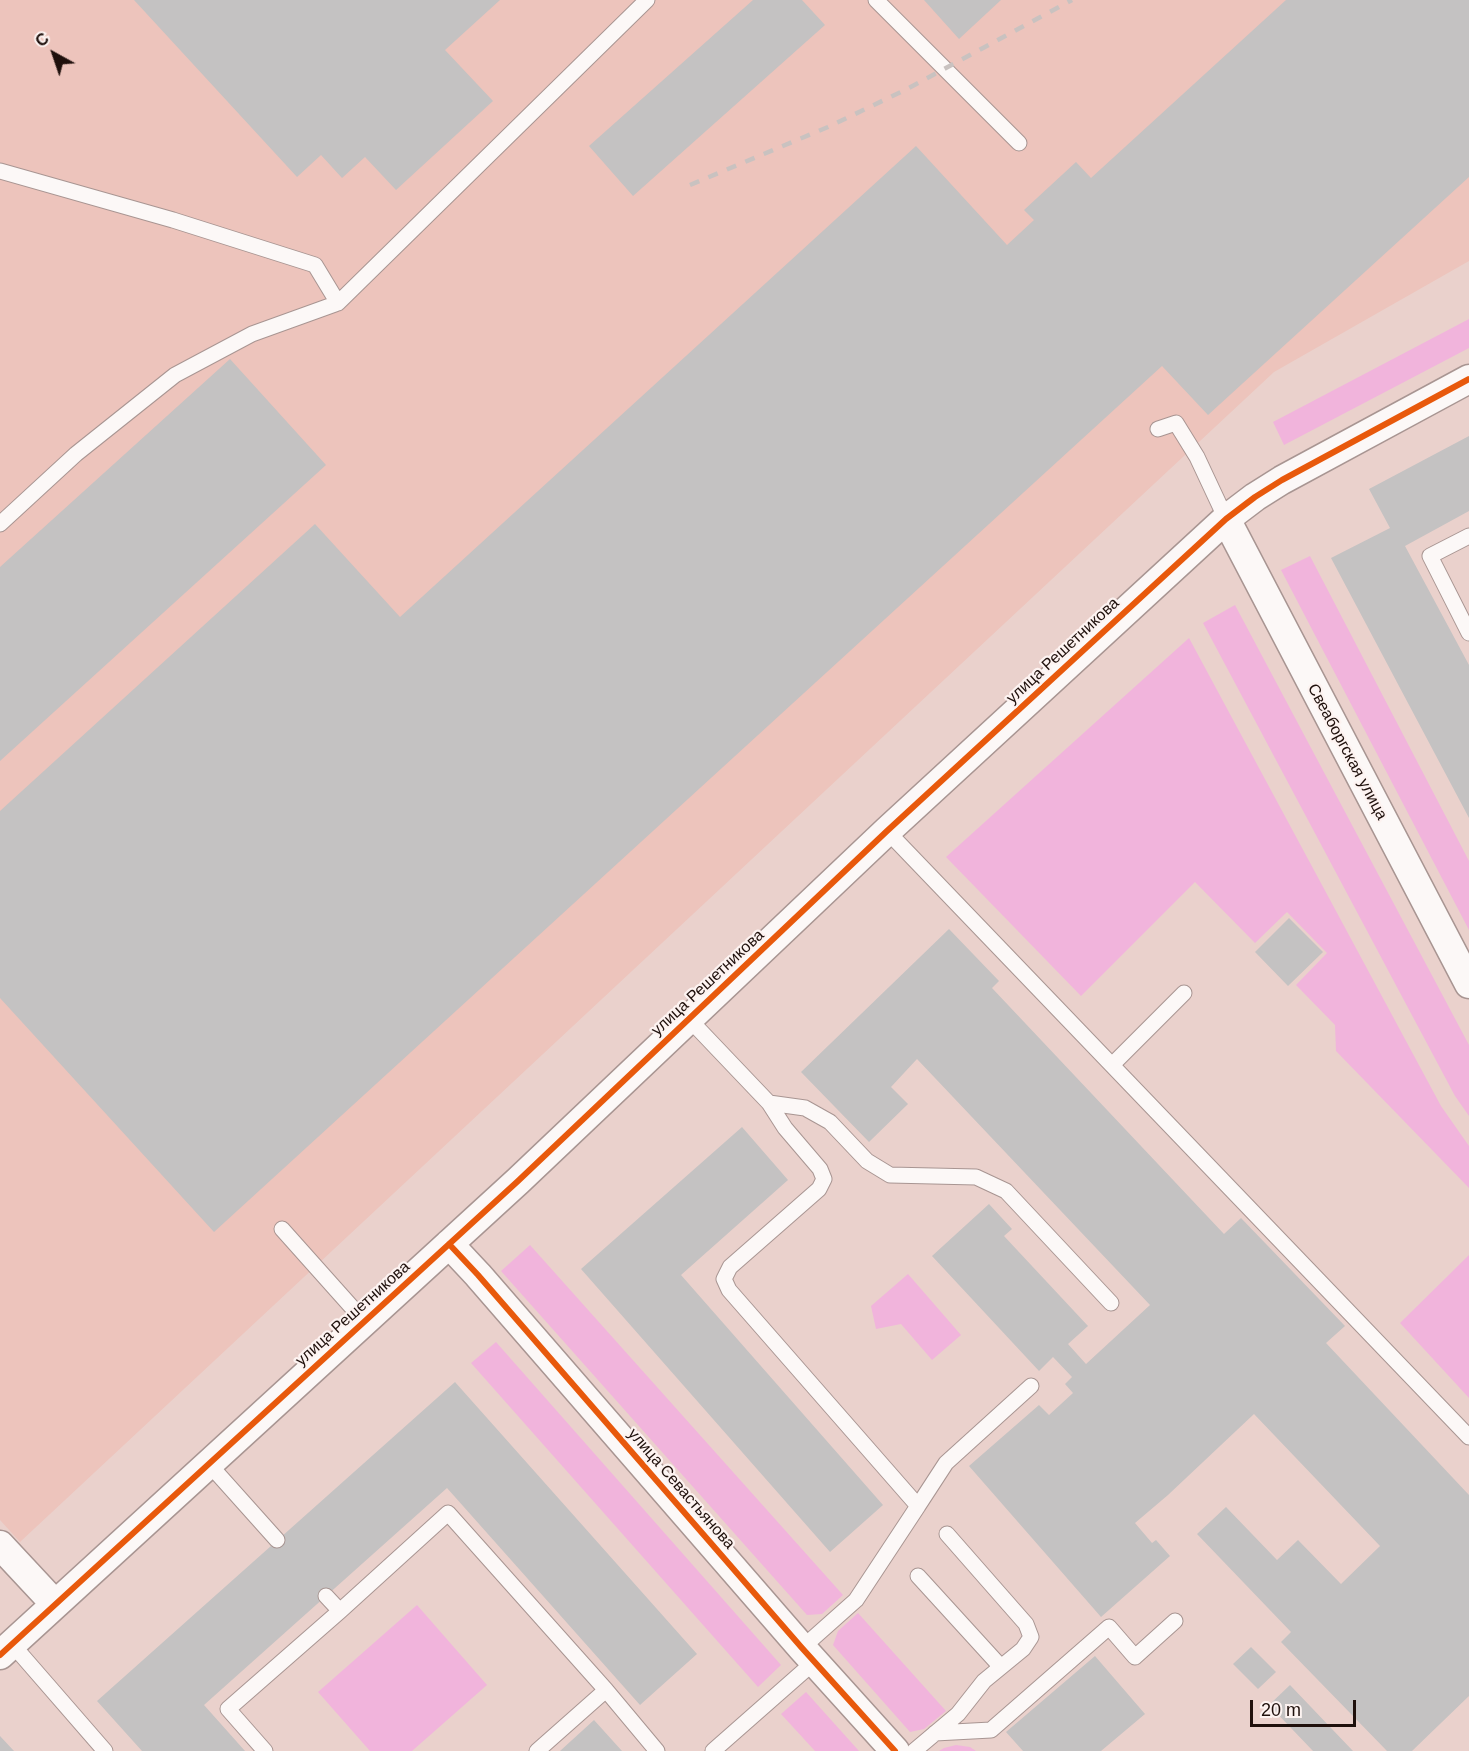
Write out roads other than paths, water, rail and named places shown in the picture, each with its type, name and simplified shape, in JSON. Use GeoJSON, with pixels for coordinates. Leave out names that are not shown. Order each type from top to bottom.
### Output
{"type":"FeatureCollection","features":[{"type":"Feature","properties":{"kind":"street","name":"улица Решетникова"},"geometry":{"type":"LineString","coordinates":[[6,1649],[365,1322],[888,831],[1226,519],[1282,480],[1469,379]]}},
{"type":"Feature","properties":{"kind":"street","name":"Свеаборгская улица"},"geometry":{"type":"LineString","coordinates":[[1226,519],[1469,984]]}},
{"type":"Feature","properties":{"kind":"street","name":"улица Севастьянова"},"geometry":{"type":"LineString","coordinates":[[449,1244],[808,1655],[895,1751]]}},
{"type":"Feature","properties":{"kind":"street"},"geometry":{"type":"LineString","coordinates":[[0,1545],[55,1604]]}},
{"type":"Feature","properties":{"kind":"lane"},"geometry":{"type":"LineString","coordinates":[[0,524],[76,453],[175,375],[252,334],[338,303],[647,0]]}},
{"type":"Feature","properties":{"kind":"lane"},"geometry":{"type":"LineString","coordinates":[[876,0],[1019,143]]}},
{"type":"Feature","properties":{"kind":"lane"},"geometry":{"type":"LineString","coordinates":[[0,171],[174,220],[315,264],[338,303]]}},
{"type":"Feature","properties":{"kind":"lane"},"geometry":{"type":"LineString","coordinates":[[1158,429],[1176,423],[1197,458],[1226,519]]}},
{"type":"Feature","properties":{"kind":"lane"},"geometry":{"type":"LineString","coordinates":[[1469,536],[1430,556],[1469,633]]}},
{"type":"Feature","properties":{"kind":"lane"},"geometry":{"type":"LineString","coordinates":[[888,831],[1469,1437]]}},
{"type":"Feature","properties":{"kind":"lane"},"geometry":{"type":"LineString","coordinates":[[1112,1065],[1184,993]]}},
{"type":"Feature","properties":{"kind":"lane"},"geometry":{"type":"LineString","coordinates":[[689,1019],[769,1103],[785,1128],[820,1169],[824,1179],[819,1189],[730,1267],[724,1279],[729,1290],[918,1506]]}},
{"type":"Feature","properties":{"kind":"lane"},"geometry":{"type":"LineString","coordinates":[[769,1103],[805,1108],[830,1122],[867,1161],[890,1175],[976,1177],[1006,1191],[1111,1303]]}},
{"type":"Feature","properties":{"kind":"lane"},"geometry":{"type":"LineString","coordinates":[[282,1229],[365,1322]]}},
{"type":"Feature","properties":{"kind":"lane"},"geometry":{"type":"LineString","coordinates":[[713,1751],[808,1655],[856,1600],[946,1463],[1031,1386]]}},
{"type":"Feature","properties":{"kind":"lane"},"geometry":{"type":"LineString","coordinates":[[209,1464],[277,1540]]}},
{"type":"Feature","properties":{"kind":"lane"},"geometry":{"type":"LineString","coordinates":[[265,1751],[228,1709],[448,1513],[606,1690],[657,1751]]}},
{"type":"Feature","properties":{"kind":"lane"},"geometry":{"type":"LineString","coordinates":[[914,1751],[958,1714],[984,1681],[1023,1649],[1030,1637],[1026,1624],[947,1534]]}},
{"type":"Feature","properties":{"kind":"lane"},"geometry":{"type":"LineString","coordinates":[[918,1576],[1001,1667]]}},
{"type":"Feature","properties":{"kind":"lane"},"geometry":{"type":"LineString","coordinates":[[326,1596],[340,1611]]}},
{"type":"Feature","properties":{"kind":"lane"},"geometry":{"type":"LineString","coordinates":[[935,1733],[991,1730],[1109,1627],[1135,1657],[1175,1621]]}},
{"type":"Feature","properties":{"kind":"lane"},"geometry":{"type":"LineString","coordinates":[[6,1649],[105,1751]]}},
{"type":"Feature","properties":{"kind":"lane"},"geometry":{"type":"LineString","coordinates":[[537,1751],[606,1690]]}},
{"type":"Feature","properties":{"kind":"railway"},"geometry":{"type":"LineString","coordinates":[[690,185],[828,127],[907,89],[1072,0]]}}]}
